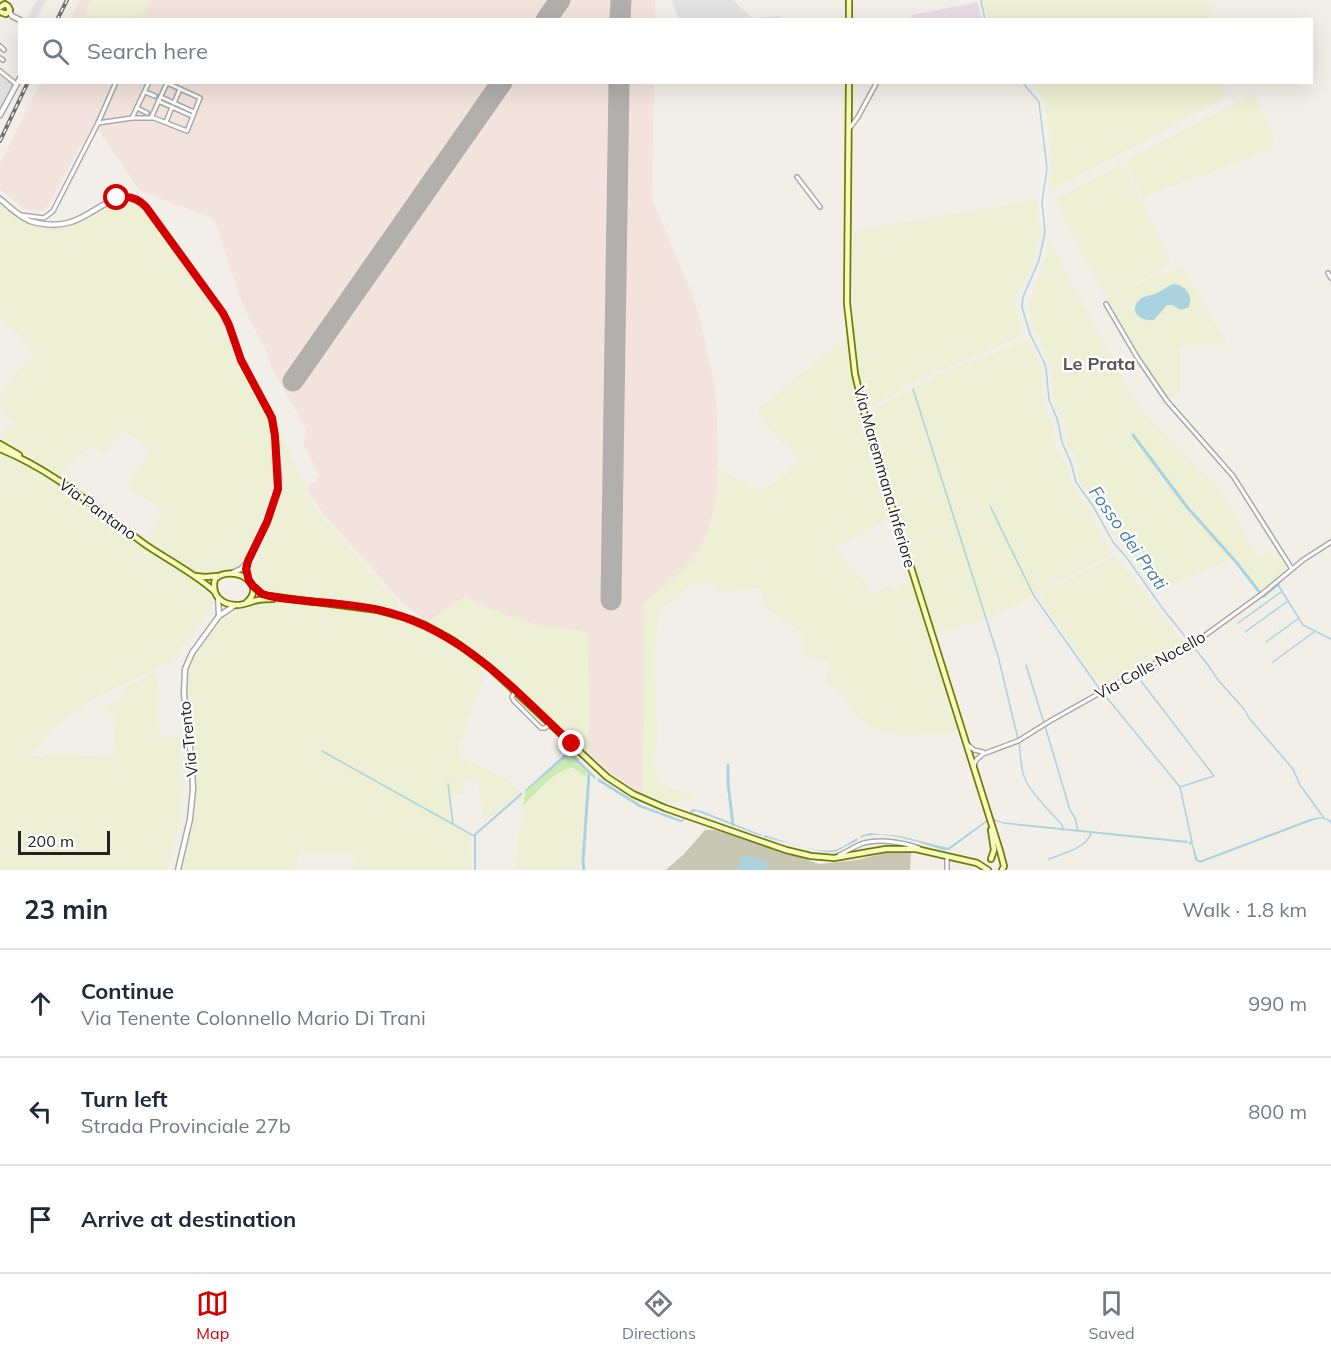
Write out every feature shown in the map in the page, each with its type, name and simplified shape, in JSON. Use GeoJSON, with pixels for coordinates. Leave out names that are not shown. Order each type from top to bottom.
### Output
{"type":"FeatureCollection","features":[{"type":"Feature","properties":{"kind":"main road"},"geometry":{"type":"LineString","coordinates":[[4,10],[12,0]]}},
{"type":"Feature","properties":{"kind":"main road"},"geometry":{"type":"LineString","coordinates":[[849,0],[849,18]]}},
{"type":"Feature","properties":{"kind":"main road","name":"Via Maremmana Inferiore"},"geometry":{"type":"LineString","coordinates":[[849,84],[847,297],[855,374],[882,476],[1003,868]]}},
{"type":"Feature","properties":{"kind":"main road"},"geometry":{"type":"LineString","coordinates":[[0,444],[28,462]]}},
{"type":"Feature","properties":{"kind":"main road","name":"Via Pantano"},"geometry":{"type":"LineString","coordinates":[[2,450],[59,480],[147,546],[214,591]]}},
{"type":"Feature","properties":{"kind":"main road"},"geometry":{"type":"LineString","coordinates":[[193,575],[205,577],[230,573],[242,576],[262,594],[377,610],[425,625],[454,641],[489,667],[607,777],[633,794],[687,816],[797,853],[829,858],[893,849],[927,851],[977,864],[989,870]]}},
{"type":"Feature","properties":{"kind":"main road"},"geometry":{"type":"LineString","coordinates":[[221,575],[214,581],[214,591],[218,598],[235,605],[279,598]]}},
{"type":"Feature","properties":{"kind":"main road"},"geometry":{"type":"LineString","coordinates":[[246,603],[253,596],[253,586]]}},
{"type":"Feature","properties":{"kind":"main road","name":"Via Maremmana Inferiore"},"geometry":{"type":"LineString","coordinates":[[989,870],[987,866],[994,850],[991,824]]}},
{"type":"Feature","properties":{"kind":"main road"},"geometry":{"type":"LineString","coordinates":[[977,864],[998,858],[1003,868]]}},
{"type":"Feature","properties":{"kind":"street"},"geometry":{"type":"LineString","coordinates":[[4,10],[18,19]]}},
{"type":"Feature","properties":{"kind":"street"},"geometry":{"type":"LineString","coordinates":[[0,46],[4,50]]}},
{"type":"Feature","properties":{"kind":"street"},"geometry":{"type":"LineString","coordinates":[[0,71],[16,84]]}},
{"type":"Feature","properties":{"kind":"street"},"geometry":{"type":"LineString","coordinates":[[0,115],[18,81]]}},
{"type":"Feature","properties":{"kind":"street"},"geometry":{"type":"LineString","coordinates":[[19,215],[44,218],[52,212],[98,123],[115,84]]}},
{"type":"Feature","properties":{"kind":"street"},"geometry":{"type":"LineString","coordinates":[[132,118],[148,84]]}},
{"type":"Feature","properties":{"kind":"street"},"geometry":{"type":"LineString","coordinates":[[151,118],[166,84]]}},
{"type":"Feature","properties":{"kind":"street"},"geometry":{"type":"LineString","coordinates":[[98,123],[151,118],[187,131],[200,98],[171,84]]}},
{"type":"Feature","properties":{"kind":"street"},"geometry":{"type":"LineString","coordinates":[[849,129],[876,84]]}},
{"type":"Feature","properties":{"kind":"street"},"geometry":{"type":"LineString","coordinates":[[166,122],[180,89]]}},
{"type":"Feature","properties":{"kind":"street"},"geometry":{"type":"LineString","coordinates":[[145,92],[155,96]]}},
{"type":"Feature","properties":{"kind":"street"},"geometry":{"type":"LineString","coordinates":[[160,99],[194,114]]}},
{"type":"Feature","properties":{"kind":"street"},"geometry":{"type":"LineString","coordinates":[[137,108],[147,113]]}},
{"type":"Feature","properties":{"kind":"street"},"geometry":{"type":"LineString","coordinates":[[797,177],[820,207]]}},
{"type":"Feature","properties":{"kind":"street"},"geometry":{"type":"LineString","coordinates":[[0,199],[25,219],[50,224],[77,219],[117,198],[136,199],[149,210],[218,306],[229,325],[241,360],[269,411],[275,436],[278,491],[267,522],[248,561],[246,569],[249,581]]}},
{"type":"Feature","properties":{"kind":"street"},"geometry":{"type":"LineString","coordinates":[[1328,273],[1331,278]]}},
{"type":"Feature","properties":{"kind":"street"},"geometry":{"type":"LineString","coordinates":[[1106,304],[1137,357],[1167,401],[1233,476],[1292,569]]}},
{"type":"Feature","properties":{"kind":"street","name":"Via Colle Nocello"},"geometry":{"type":"LineString","coordinates":[[983,753],[1022,739],[1137,672],[1189,647],[1262,594],[1314,552],[1331,542]]}},
{"type":"Feature","properties":{"kind":"street"},"geometry":{"type":"LineString","coordinates":[[230,573],[241,569],[248,561]]}},
{"type":"Feature","properties":{"kind":"street"},"geometry":{"type":"LineString","coordinates":[[218,598],[219,616]]}},
{"type":"Feature","properties":{"kind":"street","name":"Via Trento"},"geometry":{"type":"LineString","coordinates":[[178,870],[190,819],[193,789],[184,674],[192,653],[219,616],[235,605]]}},
{"type":"Feature","properties":{"kind":"street"},"geometry":{"type":"LineString","coordinates":[[515,691],[513,701],[541,728],[550,724]]}},
{"type":"Feature","properties":{"kind":"street"},"geometry":{"type":"LineString","coordinates":[[966,743],[973,750],[983,753]]}},
{"type":"Feature","properties":{"kind":"street"},"geometry":{"type":"LineString","coordinates":[[970,756],[983,753]]}},
{"type":"Feature","properties":{"kind":"street"},"geometry":{"type":"LineString","coordinates":[[974,768],[975,762],[983,753]]}},
{"type":"Feature","properties":{"kind":"street"},"geometry":{"type":"LineString","coordinates":[[829,858],[871,842],[908,845],[927,851]]}},
{"type":"Feature","properties":{"kind":"street"},"geometry":{"type":"LineString","coordinates":[[861,844],[864,854]]}},
{"type":"Feature","properties":{"kind":"street"},"geometry":{"type":"LineString","coordinates":[[947,856],[947,870]]}},
{"type":"Feature","properties":{"kind":"shaded area"},"geometry":{"type":"Polygon","coordinates":[[[37,0],[46,0],[37,18],[28,18],[37,0]]]}},
{"type":"Feature","properties":{"kind":"shaded area"},"geometry":{"type":"Polygon","coordinates":[[[80,0],[655,0],[655,18],[71,18],[80,0]]]}},
{"type":"Feature","properties":{"kind":"shaded area"},"geometry":{"type":"Polygon","coordinates":[[[90,0],[152,0],[140,18],[84,18],[90,0]]]}},
{"type":"Feature","properties":{"kind":"shaded area"},"geometry":{"type":"Polygon","coordinates":[[[672,0],[733,0],[752,18],[679,18],[672,0]]]}},
{"type":"Feature","properties":{"kind":"shaded area"},"geometry":{"type":"Polygon","coordinates":[[[984,0],[1209,0],[1213,18],[989,18],[984,0]]]}},
{"type":"Feature","properties":{"kind":"shaded area"},"geometry":{"type":"Polygon","coordinates":[[[978,2],[981,18],[910,18],[912,15],[978,2]]]}},
{"type":"Feature","properties":{"kind":"shaded area"},"geometry":{"type":"Polygon","coordinates":[[[781,16],[782,18],[752,18],[781,16]]]}},
{"type":"Feature","properties":{"kind":"shaded area"},"geometry":{"type":"Polygon","coordinates":[[[0,71],[13,84],[0,111],[0,71]]]}},
{"type":"Feature","properties":{"kind":"shaded area"},"geometry":{"type":"Polygon","coordinates":[[[40,84],[654,84],[652,199],[693,296],[705,339],[715,389],[718,468],[713,513],[708,531],[696,555],[687,567],[645,604],[643,793],[641,794],[589,754],[588,633],[524,622],[478,604],[466,596],[427,622],[397,597],[322,512],[307,489],[319,476],[304,445],[306,429],[273,370],[263,344],[252,325],[238,292],[214,219],[139,190],[95,125],[80,147],[45,211],[27,210],[0,190],[0,164],[40,84]]]}},
{"type":"Feature","properties":{"kind":"shaded area"},"geometry":{"type":"Polygon","coordinates":[[[1032,84],[1224,84],[1227,97],[1050,191],[1052,152],[1044,101],[1032,84]]]}},
{"type":"Feature","properties":{"kind":"shaded area"},"geometry":{"type":"Polygon","coordinates":[[[1254,93],[1274,140],[1268,151],[1143,197],[1125,161],[1254,93]]]}},
{"type":"Feature","properties":{"kind":"shaded area"},"geometry":{"type":"Polygon","coordinates":[[[1122,164],[1171,262],[1115,298],[1159,272],[1162,275],[1180,266],[1228,343],[1180,346],[1180,391],[1167,401],[1110,301],[1107,300],[1057,204],[1057,198],[1122,164]]]}},
{"type":"Feature","properties":{"kind":"shaded area"},"geometry":{"type":"Polygon","coordinates":[[[123,199],[132,199],[141,204],[212,301],[219,313],[237,363],[269,421],[274,482],[252,542],[240,567],[235,569],[200,574],[177,562],[147,541],[163,511],[128,485],[150,451],[124,429],[103,453],[91,445],[59,475],[4,443],[1,435],[13,422],[0,407],[0,397],[6,392],[4,389],[36,352],[0,318],[0,204],[21,220],[39,226],[55,227],[79,221],[123,199]]]}},
{"type":"Feature","properties":{"kind":"shaded area"},"geometry":{"type":"Polygon","coordinates":[[[1036,200],[1041,232],[1031,267],[1013,301],[1024,335],[919,380],[867,408],[856,364],[854,231],[1036,200]]]}},
{"type":"Feature","properties":{"kind":"shaded area"},"geometry":{"type":"Polygon","coordinates":[[[1050,242],[1132,397],[1147,418],[1198,470],[1216,484],[1258,557],[1262,558],[1275,549],[1287,564],[1287,569],[1264,589],[1261,590],[1235,558],[1159,589],[1123,549],[1109,528],[1102,509],[1080,482],[1076,458],[1067,446],[1063,418],[1054,408],[1051,366],[1029,319],[1028,311],[1050,242]]]}},
{"type":"Feature","properties":{"kind":"shaded area"},"geometry":{"type":"Polygon","coordinates":[[[846,338],[849,339],[858,404],[890,511],[890,518],[835,548],[872,592],[875,593],[890,585],[892,589],[911,581],[956,729],[950,733],[901,735],[878,730],[864,723],[843,692],[827,684],[826,676],[830,662],[807,656],[804,653],[797,629],[765,609],[762,589],[715,592],[713,582],[689,584],[661,609],[657,627],[655,662],[657,738],[654,761],[659,782],[680,790],[696,800],[672,803],[643,793],[645,603],[670,583],[696,555],[708,531],[713,513],[718,468],[759,492],[800,463],[790,447],[784,444],[758,411],[846,338]]]}},
{"type":"Feature","properties":{"kind":"shaded area"},"geometry":{"type":"Polygon","coordinates":[[[1027,341],[1041,367],[1043,401],[1052,422],[1057,449],[1066,463],[1071,484],[1091,511],[1098,530],[1112,552],[1111,555],[1016,605],[985,619],[934,634],[904,529],[872,430],[869,411],[948,370],[1027,341]]]}},
{"type":"Feature","properties":{"kind":"shaded area"},"geometry":{"type":"Polygon","coordinates":[[[281,433],[312,502],[396,601],[397,609],[286,594],[268,591],[261,587],[253,568],[281,495],[283,471],[281,433]]]}},
{"type":"Feature","properties":{"kind":"shaded area"},"geometry":{"type":"Polygon","coordinates":[[[0,454],[43,475],[169,565],[202,584],[213,597],[215,602],[175,657],[167,664],[96,697],[49,732],[31,756],[45,757],[46,754],[114,757],[116,713],[97,711],[97,709],[126,698],[123,688],[157,673],[160,736],[161,738],[180,737],[184,784],[182,813],[167,870],[0,870],[0,454]]]}},
{"type":"Feature","properties":{"kind":"shaded area"},"geometry":{"type":"Polygon","coordinates":[[[1115,555],[1186,646],[1104,690],[1038,597],[1115,555]]]}},
{"type":"Feature","properties":{"kind":"shaded area"},"geometry":{"type":"Polygon","coordinates":[[[465,596],[478,604],[524,622],[588,633],[589,754],[498,668],[450,634],[427,622],[465,596]]]}},
{"type":"Feature","properties":{"kind":"shaded area"},"geometry":{"type":"Polygon","coordinates":[[[265,601],[353,609],[410,622],[431,631],[461,649],[486,670],[459,745],[460,758],[505,778],[521,792],[485,822],[477,778],[463,780],[465,793],[451,796],[455,827],[471,836],[472,870],[353,870],[353,854],[299,853],[293,870],[179,870],[196,801],[193,738],[185,689],[187,674],[193,656],[226,613],[265,601]]]}},
{"type":"Feature","properties":{"kind":"shaded area"},"geometry":{"type":"Polygon","coordinates":[[[569,768],[577,770],[586,777],[581,863],[574,870],[515,870],[523,806],[562,771],[569,768]]]}},
{"type":"Feature","properties":{"kind":"shaded area"},"geometry":{"type":"Polygon","coordinates":[[[705,830],[715,830],[758,842],[819,864],[857,860],[885,853],[911,853],[910,870],[666,870],[705,830]]]}},
{"type":"Feature","properties":{"kind":"green space"},"geometry":{"type":"Polygon","coordinates":[[[569,755],[587,772],[586,777],[573,768],[560,772],[546,782],[523,806],[525,792],[569,755]]]}},
{"type":"Feature","properties":{"kind":"water"},"geometry":{"type":"Polygon","coordinates":[[[1174,284],[1188,292],[1189,307],[1181,310],[1167,305],[1154,320],[1141,318],[1135,312],[1136,304],[1143,297],[1174,284]]]}},
{"type":"Feature","properties":{"kind":"water"},"geometry":{"type":"Polygon","coordinates":[[[566,753],[572,753],[595,776],[596,780],[569,755],[525,792],[525,790],[566,753]]]}},
{"type":"Feature","properties":{"kind":"water"},"geometry":{"type":"Polygon","coordinates":[[[598,778],[641,805],[681,820],[686,818],[680,822],[639,807],[598,782],[598,778]]]}},
{"type":"Feature","properties":{"kind":"water"},"geometry":{"type":"Polygon","coordinates":[[[522,792],[522,795],[476,835],[476,870],[474,870],[474,834],[522,792]]]}},
{"type":"Feature","properties":{"kind":"water"},"geometry":{"type":"Polygon","coordinates":[[[693,809],[762,835],[696,811],[689,813],[693,809]]]}},
{"type":"Feature","properties":{"kind":"water"},"geometry":{"type":"Polygon","coordinates":[[[1320,817],[1328,819],[1331,824],[1323,819],[1314,820],[1200,863],[1195,860],[1192,845],[1189,844],[1189,841],[1192,842],[1198,860],[1202,860],[1320,817]]]}},
{"type":"Feature","properties":{"kind":"water"},"geometry":{"type":"Polygon","coordinates":[[[991,818],[1002,822],[1188,841],[1187,843],[1005,824],[991,820],[991,818]]]}},
{"type":"Feature","properties":{"kind":"water"},"geometry":{"type":"Polygon","coordinates":[[[988,819],[949,850],[890,836],[869,835],[861,838],[860,836],[870,833],[900,836],[948,848],[988,819]]]}},
{"type":"Feature","properties":{"kind":"water"},"geometry":{"type":"Polygon","coordinates":[[[764,835],[800,846],[764,837],[764,835]]]}},
{"type":"Feature","properties":{"kind":"water"},"geometry":{"type":"Polygon","coordinates":[[[857,838],[858,840],[835,852],[824,852],[800,846],[828,851],[838,849],[857,838]]]}},
{"type":"Feature","properties":{"kind":"water"},"geometry":{"type":"Polygon","coordinates":[[[742,856],[767,861],[766,870],[738,870],[742,856]]]}},
{"type":"Feature","properties":{"kind":"waterway","name":"Fosso dei Prati"},"geometry":{"type":"LineString","coordinates":[[981,0],[985,18]]}},
{"type":"Feature","properties":{"kind":"waterway","name":"Fosso dei Prati"},"geometry":{"type":"LineString","coordinates":[[1024,84],[1039,102],[1047,168],[1042,202],[1045,232],[1039,260],[1023,297],[1022,307],[1030,334],[1046,368],[1049,400],[1057,418],[1062,442],[1076,482],[1093,506],[1113,542],[1218,680],[1293,769],[1300,785],[1324,818]]}},
{"type":"Feature","properties":{"kind":"waterway"},"geometry":{"type":"LineString","coordinates":[[913,389],[998,656],[1018,739]]}},
{"type":"Feature","properties":{"kind":"waterway"},"geometry":{"type":"LineString","coordinates":[[1133,435],[1187,507],[1261,594]]}},
{"type":"Feature","properties":{"kind":"waterway"},"geometry":{"type":"LineString","coordinates":[[990,506],[1034,596],[1101,691]]}},
{"type":"Feature","properties":{"kind":"waterway"},"geometry":{"type":"LineString","coordinates":[[1278,585],[1303,625],[1331,639]]}},
{"type":"Feature","properties":{"kind":"waterway"},"geometry":{"type":"LineString","coordinates":[[1263,596],[1278,585]]}},
{"type":"Feature","properties":{"kind":"waterway"},"geometry":{"type":"LineString","coordinates":[[1238,623],[1281,592]]}},
{"type":"Feature","properties":{"kind":"waterway"},"geometry":{"type":"LineString","coordinates":[[1245,632],[1288,601]]}},
{"type":"Feature","properties":{"kind":"waterway"},"geometry":{"type":"LineString","coordinates":[[1266,642],[1299,618]]}},
{"type":"Feature","properties":{"kind":"waterway"},"geometry":{"type":"LineString","coordinates":[[1273,662],[1314,632]]}},
{"type":"Feature","properties":{"kind":"waterway"},"geometry":{"type":"LineString","coordinates":[[1026,665],[1044,723]]}},
{"type":"Feature","properties":{"kind":"waterway"},"geometry":{"type":"LineString","coordinates":[[1141,681],[1214,776],[1180,787]]}},
{"type":"Feature","properties":{"kind":"waterway"},"geometry":{"type":"LineString","coordinates":[[1103,693],[1180,787],[1192,842]]}},
{"type":"Feature","properties":{"kind":"waterway"},"geometry":{"type":"LineString","coordinates":[[1045,726],[1078,830]]}},
{"type":"Feature","properties":{"kind":"waterway"},"geometry":{"type":"LineString","coordinates":[[1019,743],[1024,777],[1029,787],[1062,825],[1063,830]]}},
{"type":"Feature","properties":{"kind":"waterway"},"geometry":{"type":"LineString","coordinates":[[322,751],[474,836]]}},
{"type":"Feature","properties":{"kind":"waterway"},"geometry":{"type":"LineString","coordinates":[[728,765],[733,825]]}},
{"type":"Feature","properties":{"kind":"waterway"},"geometry":{"type":"LineString","coordinates":[[584,870],[589,773]]}},
{"type":"Feature","properties":{"kind":"waterway"},"geometry":{"type":"LineString","coordinates":[[448,784],[453,824]]}},
{"type":"Feature","properties":{"kind":"waterway"},"geometry":{"type":"LineString","coordinates":[[1049,859],[1067,853],[1085,843],[1091,833]]}},
{"type":"Feature","properties":{"kind":"runway"},"geometry":{"type":"LineString","coordinates":[[547,18],[560,0]]}},
{"type":"Feature","properties":{"kind":"runway"},"geometry":{"type":"LineString","coordinates":[[620,18],[621,0]]}},
{"type":"Feature","properties":{"kind":"runway"},"geometry":{"type":"LineString","coordinates":[[293,381],[501,84]]}},
{"type":"Feature","properties":{"kind":"runway"},"geometry":{"type":"LineString","coordinates":[[611,600],[619,84]]}},
{"type":"Feature","properties":{"kind":"railway"},"geometry":{"type":"LineString","coordinates":[[58,18],[67,0]]}},
{"type":"Feature","properties":{"kind":"railway"},"geometry":{"type":"LineString","coordinates":[[0,141],[27,84]]}},
{"type":"Feature","properties":{"kind":"district","name":"Le Prata"},"geometry":{"type":"Point","coordinates":[1099,364]}},
{"type":"Feature","properties":{"kind":"route"},"geometry":{"type":"LineString","coordinates":[[117,198],[132,198],[140,201],[146,207],[218,306],[229,325],[241,360],[272,418],[279,478],[278,489],[267,522],[248,561],[247,571],[249,581],[253,586],[262,594],[269,596],[377,610],[425,625],[454,641],[489,667],[572,744]]}}]}
